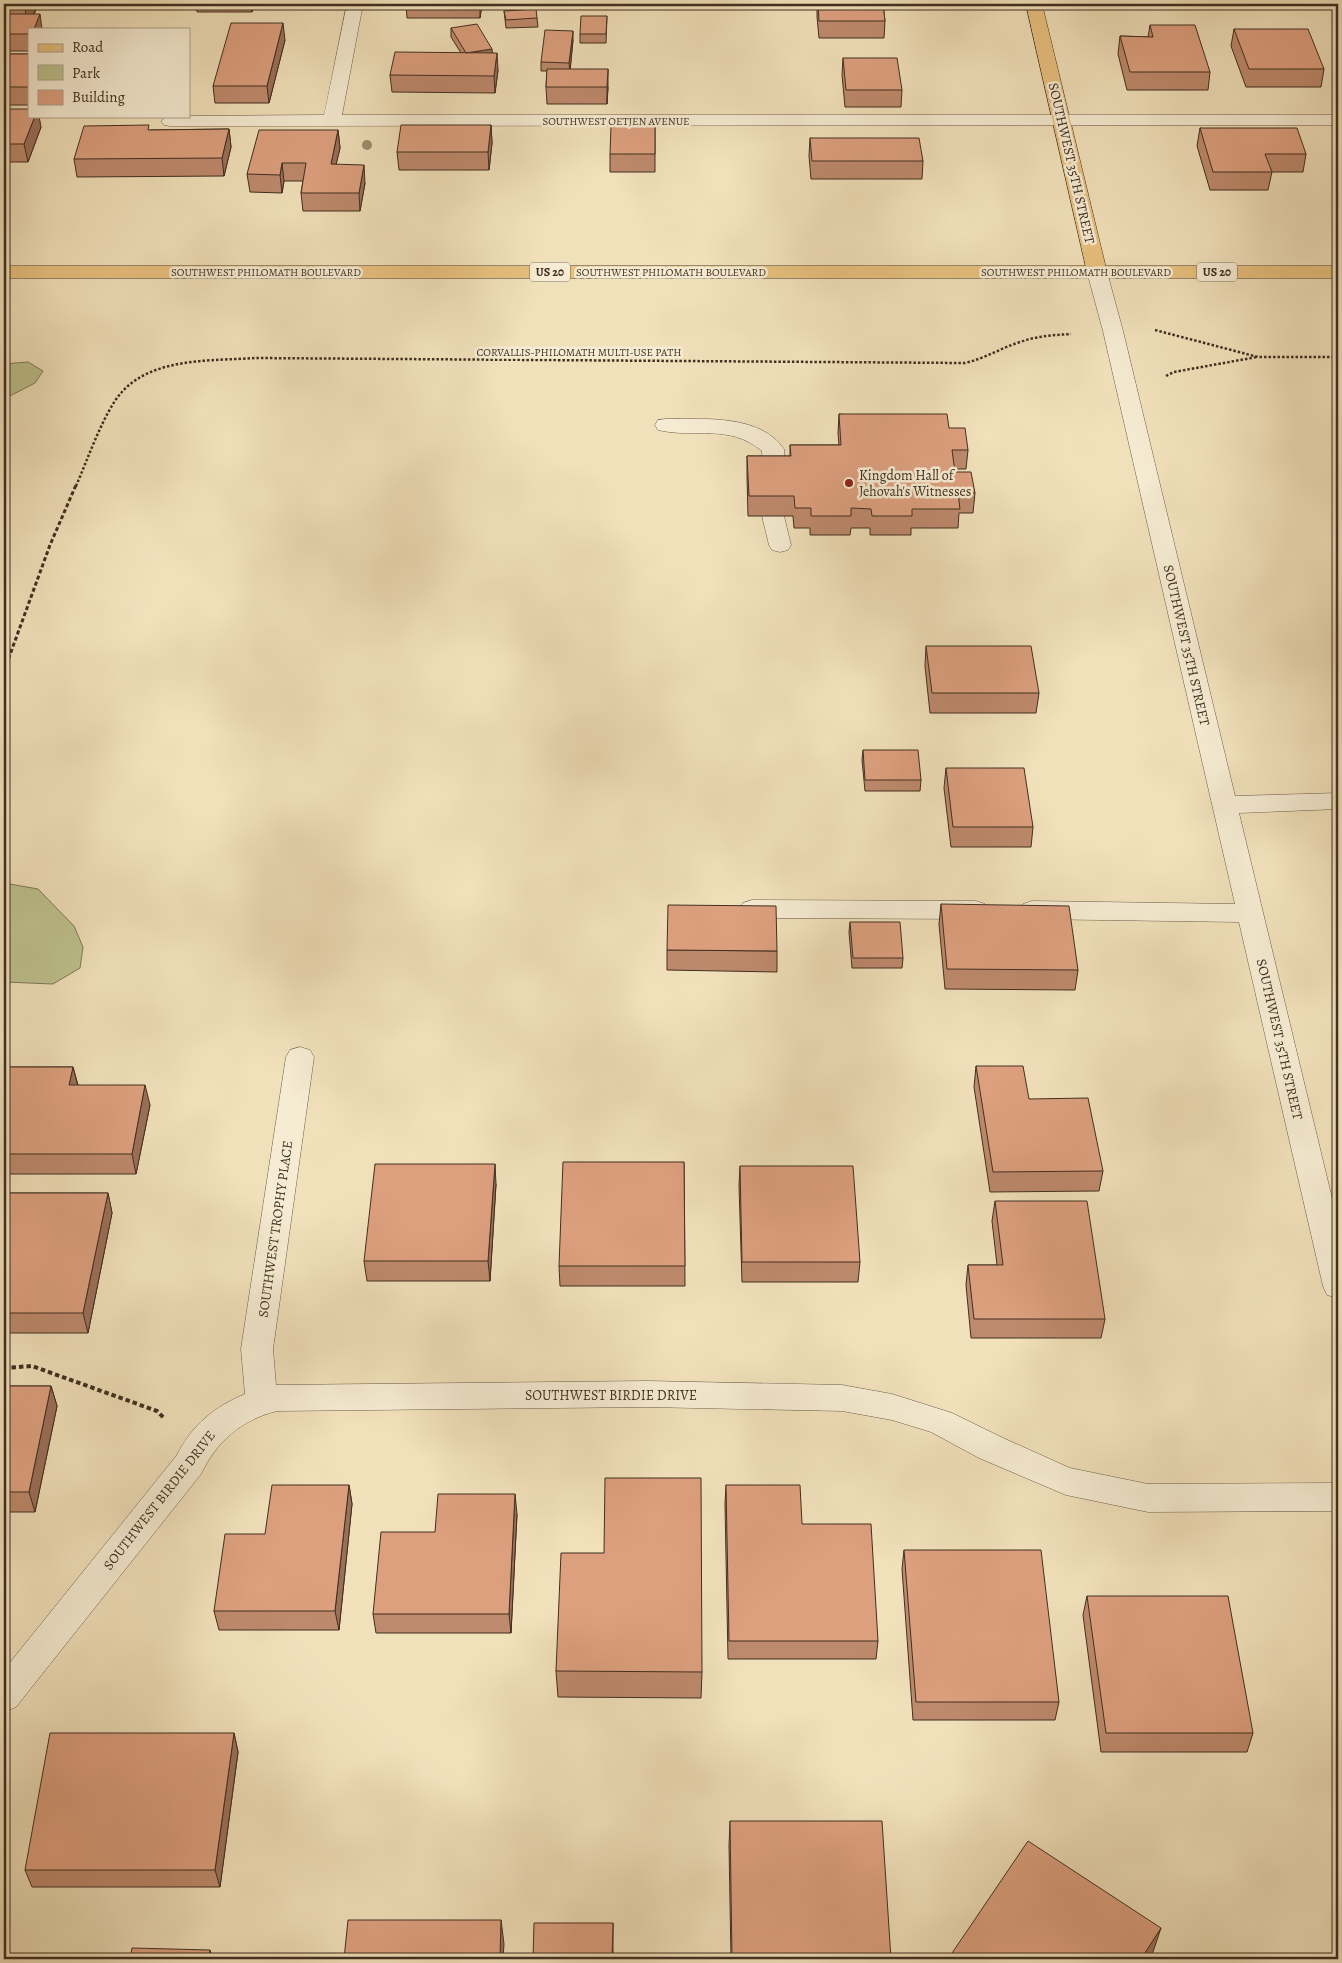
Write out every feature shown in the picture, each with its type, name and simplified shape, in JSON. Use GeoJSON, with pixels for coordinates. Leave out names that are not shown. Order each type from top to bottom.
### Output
{"type":"FeatureCollection","features":[{"type":"Feature","properties":{"kind":"main road","name":"SOUTHWEST 35TH STREET"},"geometry":{"type":"LineString","coordinates":[[1034,4],[1097,272]]}},
{"type":"Feature","properties":{"kind":"main road","name":"SOUTHWEST PHILOMATH BOULEVARD"},"geometry":{"type":"LineString","coordinates":[[4,272],[1338,272]]}},
{"type":"Feature","properties":{"kind":"street"},"geometry":{"type":"LineString","coordinates":[[332,121],[355,4]]}},
{"type":"Feature","properties":{"kind":"street","name":"SOUTHWEST OETJEN AVENUE"},"geometry":{"type":"LineString","coordinates":[[170,121],[1338,120]]}},
{"type":"Feature","properties":{"kind":"street","name":"SOUTHWEST 35TH STREET"},"geometry":{"type":"LineString","coordinates":[[1097,272],[1337,1279]]}},
{"type":"Feature","properties":{"kind":"street"},"geometry":{"type":"LineString","coordinates":[[666,425],[722,426],[753,433],[763,439],[773,449],[774,476]]}},
{"type":"Feature","properties":{"kind":"street"},"geometry":{"type":"LineString","coordinates":[[773,516],[780,545]]}},
{"type":"Feature","properties":{"kind":"street"},"geometry":{"type":"LineString","coordinates":[[1225,805],[1338,802]]}},
{"type":"Feature","properties":{"kind":"street"},"geometry":{"type":"LineString","coordinates":[[752,909],[1250,913]]}},
{"type":"Feature","properties":{"kind":"street","name":"SOUTHWEST TROPHY PLACE"},"geometry":{"type":"LineString","coordinates":[[262,1401],[257,1349],[300,1057]]}},
{"type":"Feature","properties":{"kind":"street","name":"SOUTHWEST BIRDIE DRIVE"},"geometry":{"type":"LineString","coordinates":[[4,1696],[189,1464],[200,1443],[221,1422],[262,1401],[277,1398],[647,1394],[842,1398],[892,1406],[941,1422],[991,1448],[1066,1481],[1148,1498],[1338,1497]]}},
{"type":"Feature","properties":{"kind":"path","name":"CORVALLIS-PHILOMATH MULTI-USE PATH"},"geometry":{"type":"LineString","coordinates":[[4,671],[50,545],[109,411],[121,391],[141,378],[161,369],[198,362],[255,358],[965,363],[985,358],[1019,342],[1043,336],[1151,330],[1176,334],[1258,356],[1338,357]]}},
{"type":"Feature","properties":{"kind":"path"},"geometry":{"type":"LineString","coordinates":[[1130,405],[1151,382],[1174,372],[1258,356]]}},
{"type":"Feature","properties":{"kind":"path"},"geometry":{"type":"LineString","coordinates":[[4,1368],[32,1366],[157,1411],[175,1428],[200,1443]]}},
{"type":"Feature","properties":{"kind":"green space"},"geometry":{"type":"Polygon","coordinates":[[[28,362],[43,371],[35,383],[4,399],[4,364],[28,362]]]}},
{"type":"Feature","properties":{"kind":"green space"},"geometry":{"type":"Polygon","coordinates":[[[4,883],[38,889],[74,926],[83,947],[80,968],[53,984],[4,982],[4,883]]]}},
{"type":"Feature","properties":{"kind":"building"},"geometry":{"type":"Polygon","coordinates":[[[4,4],[27,4],[25,9],[4,9],[4,4]]]}},
{"type":"Feature","properties":{"kind":"building"},"geometry":{"type":"Polygon","coordinates":[[[818,4],[883,4],[885,21],[819,21],[818,4]]]}},
{"type":"Feature","properties":{"kind":"building"},"geometry":{"type":"Polygon","coordinates":[[[536,9],[537,18],[506,20],[504,11],[536,9]]]}},
{"type":"Feature","properties":{"kind":"building"},"geometry":{"type":"Polygon","coordinates":[[[4,14],[40,14],[34,28],[28,28],[28,34],[4,34],[4,14]]]}},
{"type":"Feature","properties":{"kind":"building"},"geometry":{"type":"Polygon","coordinates":[[[581,16],[607,16],[606,34],[580,34],[581,16]]]}},
{"type":"Feature","properties":{"kind":"building"},"geometry":{"type":"Polygon","coordinates":[[[231,23],[283,23],[267,86],[213,86],[231,23]]]}},
{"type":"Feature","properties":{"kind":"building"},"geometry":{"type":"Polygon","coordinates":[[[477,24],[492,49],[466,53],[451,28],[477,24]]]}},
{"type":"Feature","properties":{"kind":"building"},"geometry":{"type":"Polygon","coordinates":[[[1150,25],[1195,25],[1210,72],[1130,72],[1120,36],[1153,37],[1150,25]]]}},
{"type":"Feature","properties":{"kind":"building"},"geometry":{"type":"Polygon","coordinates":[[[1234,29],[1308,29],[1324,69],[1249,69],[1234,29]]]}},
{"type":"Feature","properties":{"kind":"building"},"geometry":{"type":"Polygon","coordinates":[[[545,30],[573,31],[569,63],[541,62],[545,30]]]}},
{"type":"Feature","properties":{"kind":"building"},"geometry":{"type":"Polygon","coordinates":[[[395,52],[497,53],[494,76],[390,75],[395,52]]]}},
{"type":"Feature","properties":{"kind":"building"},"geometry":{"type":"Polygon","coordinates":[[[4,54],[28,54],[28,87],[4,87],[4,54]]]}},
{"type":"Feature","properties":{"kind":"building"},"geometry":{"type":"Polygon","coordinates":[[[843,58],[897,58],[902,90],[846,90],[843,58]]]}},
{"type":"Feature","properties":{"kind":"building"},"geometry":{"type":"Polygon","coordinates":[[[547,69],[608,69],[607,87],[546,87],[547,69]]]}},
{"type":"Feature","properties":{"kind":"building"},"geometry":{"type":"Polygon","coordinates":[[[4,109],[28,109],[28,118],[34,118],[24,144],[4,144],[4,109]]]}},
{"type":"Feature","properties":{"kind":"building"},"geometry":{"type":"Polygon","coordinates":[[[149,125],[148,130],[229,129],[222,158],[74,159],[84,126],[149,125]]]}},
{"type":"Feature","properties":{"kind":"building"},"geometry":{"type":"Polygon","coordinates":[[[401,125],[491,125],[488,152],[397,152],[401,125]]]}},
{"type":"Feature","properties":{"kind":"building"},"geometry":{"type":"Polygon","coordinates":[[[611,126],[655,126],[655,154],[610,154],[611,126]]]}},
{"type":"Feature","properties":{"kind":"building"},"geometry":{"type":"Polygon","coordinates":[[[1200,128],[1297,128],[1306,154],[1265,154],[1272,172],[1213,172],[1200,128]]]}},
{"type":"Feature","properties":{"kind":"building"},"geometry":{"type":"Polygon","coordinates":[[[259,130],[338,130],[331,164],[364,165],[359,193],[301,193],[306,163],[282,163],[280,175],[247,174],[259,130]]]}},
{"type":"Feature","properties":{"kind":"building"},"geometry":{"type":"Polygon","coordinates":[[[810,138],[919,138],[923,161],[812,161],[810,138]]]}},
{"type":"Feature","properties":{"kind":"building","name":"Kingdom Hall of Jehovah's Witnesses"},"geometry":{"type":"Polygon","coordinates":[[[839,414],[947,414],[949,428],[965,428],[968,450],[952,450],[955,472],[971,472],[975,493],[958,493],[960,509],[912,509],[912,516],[872,516],[871,509],[851,508],[851,516],[811,516],[811,508],[795,508],[794,496],[749,496],[747,456],[791,456],[790,445],[841,445],[839,414]]]}},
{"type":"Feature","properties":{"kind":"building"},"geometry":{"type":"Polygon","coordinates":[[[926,646],[1031,646],[1039,693],[932,693],[926,646]]]}},
{"type":"Feature","properties":{"kind":"building"},"geometry":{"type":"Polygon","coordinates":[[[863,750],[918,750],[921,780],[865,780],[863,750]]]}},
{"type":"Feature","properties":{"kind":"building"},"geometry":{"type":"Polygon","coordinates":[[[946,768],[1024,768],[1033,827],[953,827],[946,768]]]}},
{"type":"Feature","properties":{"kind":"building"},"geometry":{"type":"Polygon","coordinates":[[[941,904],[1069,906],[1078,970],[947,969],[941,904]]]}},
{"type":"Feature","properties":{"kind":"building"},"geometry":{"type":"Polygon","coordinates":[[[668,905],[776,906],[777,951],[667,950],[668,905]]]}},
{"type":"Feature","properties":{"kind":"building"},"geometry":{"type":"Polygon","coordinates":[[[850,922],[900,922],[903,958],[853,958],[850,922]]]}},
{"type":"Feature","properties":{"kind":"building"},"geometry":{"type":"Polygon","coordinates":[[[976,1066],[1023,1066],[1029,1099],[1088,1098],[1103,1171],[993,1172],[976,1066]]]}},
{"type":"Feature","properties":{"kind":"building"},"geometry":{"type":"Polygon","coordinates":[[[4,1067],[73,1067],[69,1085],[145,1085],[132,1154],[4,1154],[4,1067]]]}},
{"type":"Feature","properties":{"kind":"building"},"geometry":{"type":"Polygon","coordinates":[[[563,1162],[684,1162],[685,1266],[559,1266],[563,1162]]]}},
{"type":"Feature","properties":{"kind":"building"},"geometry":{"type":"Polygon","coordinates":[[[375,1164],[495,1164],[488,1261],[364,1261],[375,1164]]]}},
{"type":"Feature","properties":{"kind":"building"},"geometry":{"type":"Polygon","coordinates":[[[740,1166],[853,1166],[860,1262],[742,1262],[740,1166]]]}},
{"type":"Feature","properties":{"kind":"building"},"geometry":{"type":"Polygon","coordinates":[[[4,1193],[108,1193],[83,1313],[4,1313],[4,1193]]]}},
{"type":"Feature","properties":{"kind":"building"},"geometry":{"type":"Polygon","coordinates":[[[995,1201],[1087,1201],[1105,1319],[974,1319],[968,1265],[1003,1265],[995,1201]]]}},
{"type":"Feature","properties":{"kind":"building"},"geometry":{"type":"Polygon","coordinates":[[[4,1386],[51,1386],[29,1492],[4,1492],[4,1386]]]}},
{"type":"Feature","properties":{"kind":"building"},"geometry":{"type":"Polygon","coordinates":[[[605,1478],[701,1478],[702,1672],[556,1671],[561,1553],[604,1553],[605,1478]]]}},
{"type":"Feature","properties":{"kind":"building"},"geometry":{"type":"Polygon","coordinates":[[[272,1485],[349,1485],[335,1611],[214,1611],[225,1534],[265,1534],[272,1485]]]}},
{"type":"Feature","properties":{"kind":"building"},"geometry":{"type":"Polygon","coordinates":[[[726,1485],[800,1485],[802,1524],[871,1524],[878,1641],[729,1641],[726,1485]]]}},
{"type":"Feature","properties":{"kind":"building"},"geometry":{"type":"Polygon","coordinates":[[[438,1494],[515,1494],[509,1614],[373,1614],[381,1532],[435,1532],[438,1494]]]}},
{"type":"Feature","properties":{"kind":"building"},"geometry":{"type":"Polygon","coordinates":[[[904,1550],[1041,1550],[1059,1702],[916,1702],[904,1550]]]}},
{"type":"Feature","properties":{"kind":"building"},"geometry":{"type":"Polygon","coordinates":[[[1087,1596],[1228,1596],[1253,1733],[1106,1733],[1087,1596]]]}},
{"type":"Feature","properties":{"kind":"building"},"geometry":{"type":"Polygon","coordinates":[[[50,1733],[234,1733],[215,1870],[25,1870],[50,1733]]]}},
{"type":"Feature","properties":{"kind":"building"},"geometry":{"type":"Polygon","coordinates":[[[730,1821],[882,1821],[891,1959],[732,1959],[730,1821]]]}},
{"type":"Feature","properties":{"kind":"building"},"geometry":{"type":"Polygon","coordinates":[[[1028,1841],[1161,1928],[1141,1959],[948,1959],[1028,1841]]]}},
{"type":"Feature","properties":{"kind":"building"},"geometry":{"type":"Polygon","coordinates":[[[348,1920],[501,1920],[500,1959],[344,1959],[348,1920]]]}},
{"type":"Feature","properties":{"kind":"building"},"geometry":{"type":"Polygon","coordinates":[[[534,1923],[613,1923],[612,1959],[533,1959],[534,1923]]]}},
{"type":"Feature","properties":{"kind":"building"},"geometry":{"type":"Polygon","coordinates":[[[132,1948],[210,1950],[209,1959],[130,1959],[132,1948]]]}},
{"type":"Feature","properties":{"kind":"place","name":"Kingdom Hall of Jehovah's Witnesses"},"geometry":{"type":"Point","coordinates":[849,483]}}]}
